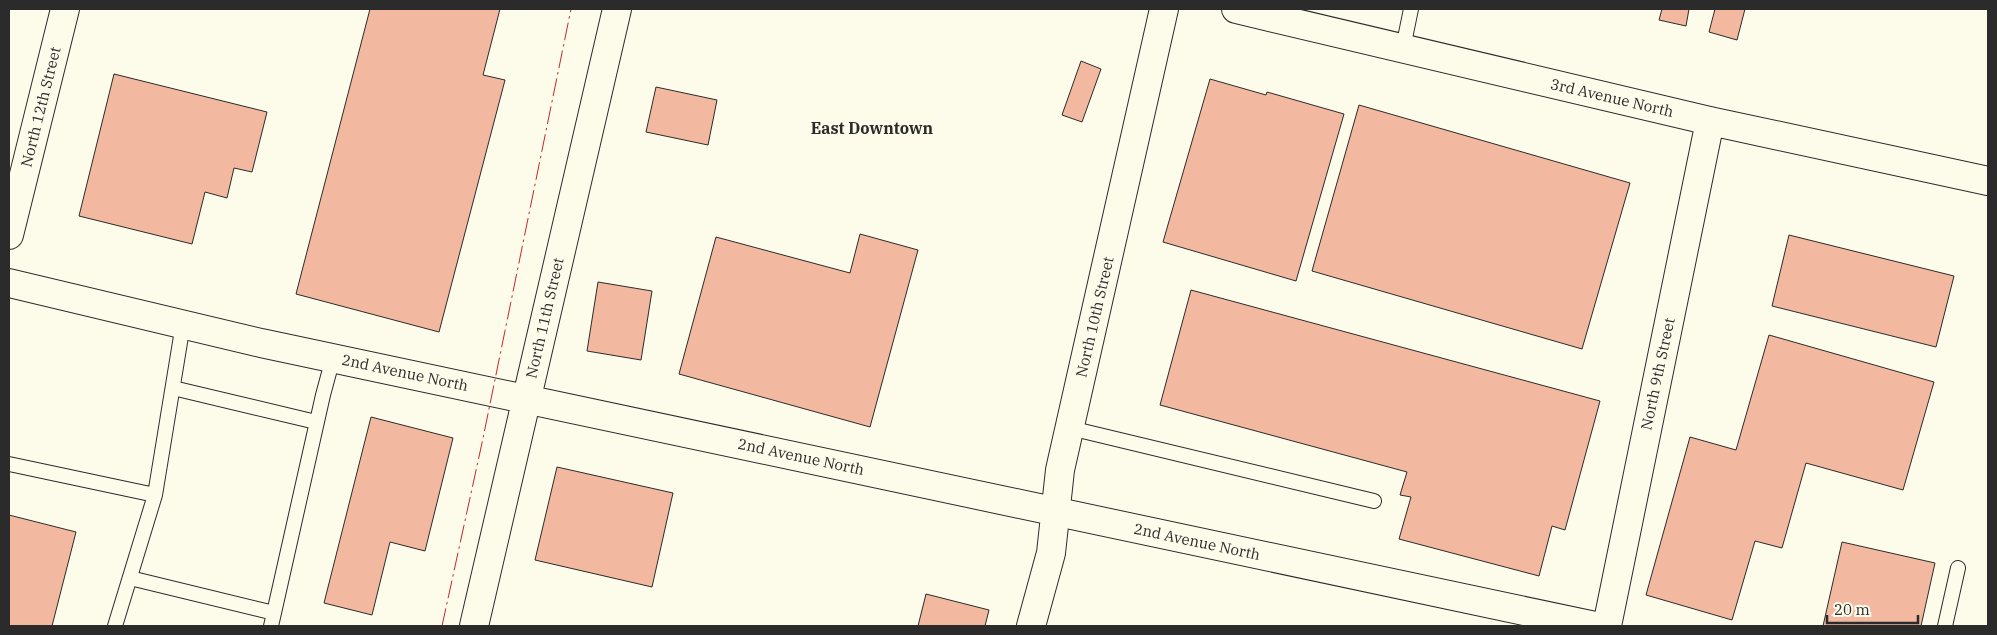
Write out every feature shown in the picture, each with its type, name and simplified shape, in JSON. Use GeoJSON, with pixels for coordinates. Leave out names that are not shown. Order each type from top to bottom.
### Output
{"type":"FeatureCollection","features":[{"type":"Feature","properties":{"kind":"street","name":"North 12th Street"},"geometry":{"type":"LineString","coordinates":[[9,235],[65,9]]}},
{"type":"Feature","properties":{"kind":"street","name":"North 11th Street"},"geometry":{"type":"LineString","coordinates":[[474,626],[617,9]]}},
{"type":"Feature","properties":{"kind":"street","name":"North 10th Street"},"geometry":{"type":"LineString","coordinates":[[1031,626],[1051,553],[1060,470],[1164,9]]}},
{"type":"Feature","properties":{"kind":"street","name":"3rd Avenue North"},"geometry":{"type":"LineString","coordinates":[[1236,9],[1710,121],[1988,180]]}},
{"type":"Feature","properties":{"kind":"street","name":"North 9th Street"},"geometry":{"type":"LineString","coordinates":[[1607,626],[1710,121]]}},
{"type":"Feature","properties":{"kind":"street","name":"2nd Avenue North"},"geometry":{"type":"LineString","coordinates":[[9,283],[333,358],[1595,626]]}},
{"type":"Feature","properties":{"kind":"lane"},"geometry":{"type":"LineString","coordinates":[[1403,48],[1411,9]]}},
{"type":"Feature","properties":{"kind":"lane"},"geometry":{"type":"LineString","coordinates":[[114,626],[155,495],[183,324]]}},
{"type":"Feature","properties":{"kind":"lane"},"geometry":{"type":"LineString","coordinates":[[130,578],[272,620],[316,422],[333,358]]}},
{"type":"Feature","properties":{"kind":"lane"},"geometry":{"type":"LineString","coordinates":[[173,388],[316,422]]}},
{"type":"Feature","properties":{"kind":"lane"},"geometry":{"type":"LineString","coordinates":[[1070,428],[1374,501]]}},
{"type":"Feature","properties":{"kind":"lane"},"geometry":{"type":"LineString","coordinates":[[9,464],[155,495]]}},
{"type":"Feature","properties":{"kind":"lane"},"geometry":{"type":"LineString","coordinates":[[1944,626],[1958,568]]}},
{"type":"Feature","properties":{"kind":"building"},"geometry":{"type":"Polygon","coordinates":[[[370,9],[500,9],[483,75],[505,80],[439,332],[296,294],[370,9]]]}},
{"type":"Feature","properties":{"kind":"building"},"geometry":{"type":"Polygon","coordinates":[[[1662,9],[1689,9],[1686,26],[1659,20],[1662,9]]]}},
{"type":"Feature","properties":{"kind":"building"},"geometry":{"type":"Polygon","coordinates":[[[1715,9],[1745,9],[1737,40],[1709,32],[1715,9]]]}},
{"type":"Feature","properties":{"kind":"building"},"geometry":{"type":"Polygon","coordinates":[[[1081,61],[1101,69],[1082,122],[1062,115],[1081,61]]]}},
{"type":"Feature","properties":{"kind":"building"},"geometry":{"type":"Polygon","coordinates":[[[114,74],[267,112],[252,172],[234,168],[227,198],[205,192],[192,244],[79,216],[114,74]]]}},
{"type":"Feature","properties":{"kind":"building"},"geometry":{"type":"Polygon","coordinates":[[[1210,79],[1266,95],[1267,92],[1344,114],[1296,281],[1163,242],[1210,79]]]}},
{"type":"Feature","properties":{"kind":"building"},"geometry":{"type":"Polygon","coordinates":[[[656,87],[717,100],[708,145],[646,132],[656,87]]]}},
{"type":"Feature","properties":{"kind":"building"},"geometry":{"type":"Polygon","coordinates":[[[1359,105],[1630,183],[1582,349],[1312,271],[1359,105]]]}},
{"type":"Feature","properties":{"kind":"building"},"geometry":{"type":"Polygon","coordinates":[[[860,234],[918,250],[870,427],[679,374],[716,237],[850,273],[860,234]]]}},
{"type":"Feature","properties":{"kind":"building"},"geometry":{"type":"Polygon","coordinates":[[[1789,235],[1954,276],[1936,347],[1772,306],[1789,235]]]}},
{"type":"Feature","properties":{"kind":"building"},"geometry":{"type":"Polygon","coordinates":[[[598,282],[652,291],[641,360],[587,351],[598,282]]]}},
{"type":"Feature","properties":{"kind":"building"},"geometry":{"type":"Polygon","coordinates":[[[1191,290],[1600,401],[1565,530],[1552,526],[1539,576],[1399,539],[1411,497],[1400,495],[1407,472],[1160,405],[1191,290]]]}},
{"type":"Feature","properties":{"kind":"building"},"geometry":{"type":"Polygon","coordinates":[[[1769,335],[1934,382],[1903,490],[1806,463],[1782,548],[1755,541],[1732,620],[1646,595],[1690,437],[1736,450],[1769,335]]]}},
{"type":"Feature","properties":{"kind":"building"},"geometry":{"type":"Polygon","coordinates":[[[371,417],[453,438],[425,551],[390,542],[372,615],[324,603],[371,417]]]}},
{"type":"Feature","properties":{"kind":"building"},"geometry":{"type":"Polygon","coordinates":[[[557,467],[673,493],[652,587],[535,560],[557,467]]]}},
{"type":"Feature","properties":{"kind":"building"},"geometry":{"type":"Polygon","coordinates":[[[9,515],[76,532],[52,626],[9,626],[9,515]]]}},
{"type":"Feature","properties":{"kind":"building"},"geometry":{"type":"Polygon","coordinates":[[[1842,542],[1935,563],[1921,626],[1823,626],[1842,542]]]}},
{"type":"Feature","properties":{"kind":"building"},"geometry":{"type":"Polygon","coordinates":[[[926,594],[989,610],[985,626],[918,626],[926,594]]]}},
{"type":"Feature","properties":{"kind":"power"},"geometry":{"type":"LineString","coordinates":[[442,626],[482,443],[571,9]]}},
{"type":"Feature","properties":{"kind":"district","name":"East Downtown"},"geometry":{"type":"Point","coordinates":[872,128]}}]}
